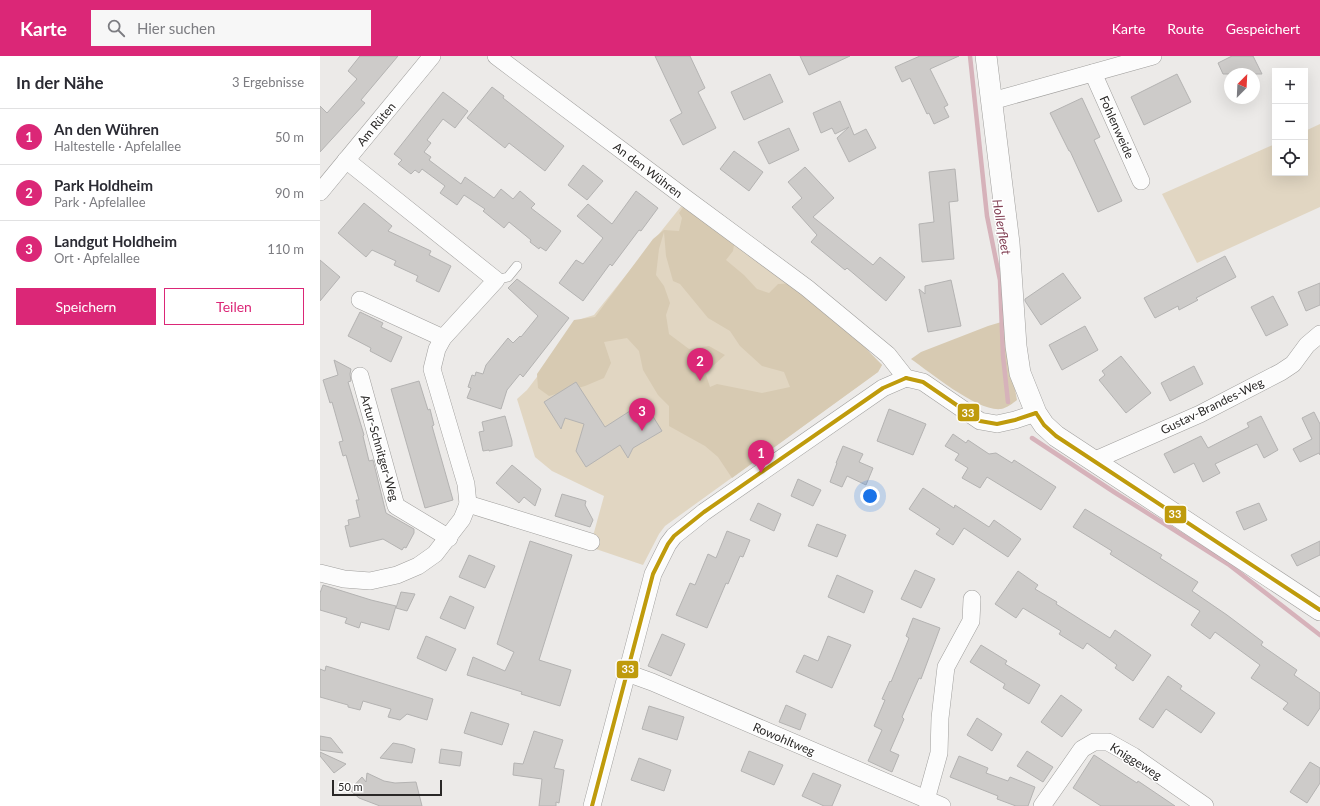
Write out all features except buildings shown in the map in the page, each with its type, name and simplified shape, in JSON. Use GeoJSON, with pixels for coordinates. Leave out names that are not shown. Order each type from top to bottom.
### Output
{"type":"FeatureCollection","features":[{"type":"Feature","properties":{"kind":"street","name":"Am Rüten"},"geometry":{"type":"LineString","coordinates":[[320,192],[432,56]]}},
{"type":"Feature","properties":{"kind":"street","name":"An den Wühren"},"geometry":{"type":"LineString","coordinates":[[496,56],[807,288],[888,355],[906,378]]}},
{"type":"Feature","properties":{"kind":"street"},"geometry":{"type":"LineString","coordinates":[[986,56],[1009,244],[1016,346],[1020,373],[1036,413],[1044,425],[1056,436],[1320,610]]}},
{"type":"Feature","properties":{"kind":"street"},"geometry":{"type":"LineString","coordinates":[[992,101],[1153,56]]}},
{"type":"Feature","properties":{"kind":"street","name":"Fohlenweide"},"geometry":{"type":"LineString","coordinates":[[1093,73],[1141,181]]}},
{"type":"Feature","properties":{"kind":"street"},"geometry":{"type":"LineString","coordinates":[[320,573],[344,579],[370,581],[397,575],[418,566],[435,554],[449,538],[462,519],[468,504],[466,484],[432,369],[437,349],[443,338],[496,280],[346,160]]}},
{"type":"Feature","properties":{"kind":"street"},"geometry":{"type":"LineString","coordinates":[[360,300],[443,338]]}},
{"type":"Feature","properties":{"kind":"street","name":"Gustav-Brandes-Weg"},"geometry":{"type":"LineString","coordinates":[[1093,461],[1200,414],[1281,372],[1293,364],[1307,345],[1320,334]]}},
{"type":"Feature","properties":{"kind":"street","name":"Artur-Schnitger-Weg"},"geometry":{"type":"LineString","coordinates":[[360,376],[396,506],[449,538]]}},
{"type":"Feature","properties":{"kind":"street"},"geometry":{"type":"LineString","coordinates":[[592,806],[653,574],[668,544],[674,536],[704,512],[883,388],[906,378],[923,382],[980,421],[997,424],[1036,413]]}},
{"type":"Feature","properties":{"kind":"street"},"geometry":{"type":"LineString","coordinates":[[468,504],[591,542]]}},
{"type":"Feature","properties":{"kind":"street"},"geometry":{"type":"LineString","coordinates":[[934,803],[939,753],[940,718],[946,667],[971,621],[972,599]]}},
{"type":"Feature","properties":{"kind":"street","name":"Rowohltweg"},"geometry":{"type":"LineString","coordinates":[[627,673],[659,685],[934,803]]}},
{"type":"Feature","properties":{"kind":"street","name":"Kniggeweg"},"geometry":{"type":"LineString","coordinates":[[1042,806],[1082,749],[1094,742],[1108,742],[1133,756],[1205,806]]}},
{"type":"Feature","properties":{"kind":"lane"},"geometry":{"type":"LineString","coordinates":[[496,280],[508,277],[517,266]]}},
{"type":"Feature","properties":{"kind":"shaded area"},"geometry":{"type":"Polygon","coordinates":[[[1320,124],[1320,207],[1197,263],[1162,194],[1272,145],[1272,176],[1308,176],[1308,130],[1320,124]]]}},
{"type":"Feature","properties":{"kind":"shaded area"},"geometry":{"type":"Polygon","coordinates":[[[686,203],[735,239],[733,251],[726,260],[744,275],[757,289],[769,293],[778,284],[796,283],[828,309],[882,365],[878,372],[732,478],[718,457],[705,446],[669,426],[669,406],[658,395],[643,370],[639,351],[627,338],[604,342],[611,363],[604,378],[585,386],[549,396],[538,388],[537,374],[574,320],[595,317],[653,239],[664,230],[679,231],[682,218],[679,213],[686,203]],[[664,232],[659,249],[656,275],[664,286],[670,303],[666,315],[669,334],[689,349],[709,346],[725,355],[706,375],[710,387],[717,384],[762,393],[790,387],[784,372],[762,366],[740,346],[730,331],[708,318],[680,284],[673,281],[666,256],[664,232]]]}},
{"type":"Feature","properties":{"kind":"shaded area"},"geometry":{"type":"Polygon","coordinates":[[[683,204],[827,313],[882,365],[878,372],[665,526],[659,534],[643,565],[590,547],[604,496],[552,471],[535,457],[517,399],[527,390],[581,319],[594,315],[683,204]]]}},
{"type":"Feature","properties":{"kind":"shaded area"},"geometry":{"type":"Polygon","coordinates":[[[1008,320],[1013,379],[1017,400],[1005,408],[991,408],[968,398],[942,382],[911,359],[921,352],[988,326],[1008,320]]]}},
{"type":"Feature","properties":{"kind":"waterway","name":"Hollerfleet"},"geometry":{"type":"LineString","coordinates":[[970,56],[987,216],[1000,280],[1003,356],[1008,402]]}},
{"type":"Feature","properties":{"kind":"waterway","name":"Hollerfleet"},"geometry":{"type":"LineString","coordinates":[[1032,438],[1228,564],[1320,635]]}},
{"type":"Feature","properties":{"kind":"transit line","name":"33"},"geometry":{"type":"LineString","coordinates":[[906,378],[923,382],[980,421],[997,424],[1036,413]]}},
{"type":"Feature","properties":{"kind":"transit line","name":"33"},"geometry":{"type":"LineString","coordinates":[[592,806],[653,574],[668,544],[674,536],[704,512],[883,388],[906,378]]}},
{"type":"Feature","properties":{"kind":"transit line","name":"33"},"geometry":{"type":"LineString","coordinates":[[1036,413],[1044,425],[1056,436],[1320,610]]}},
{"type":"Feature","properties":{"kind":"place","name":"Park Holdheim"},"geometry":{"type":"Point","coordinates":[700,381]}},
{"type":"Feature","properties":{"kind":"place","name":"Landgut Holdheim"},"geometry":{"type":"Point","coordinates":[642,431]}},
{"type":"Feature","properties":{"kind":"place","name":"An den Wühren"},"geometry":{"type":"Point","coordinates":[761,473]}}]}
